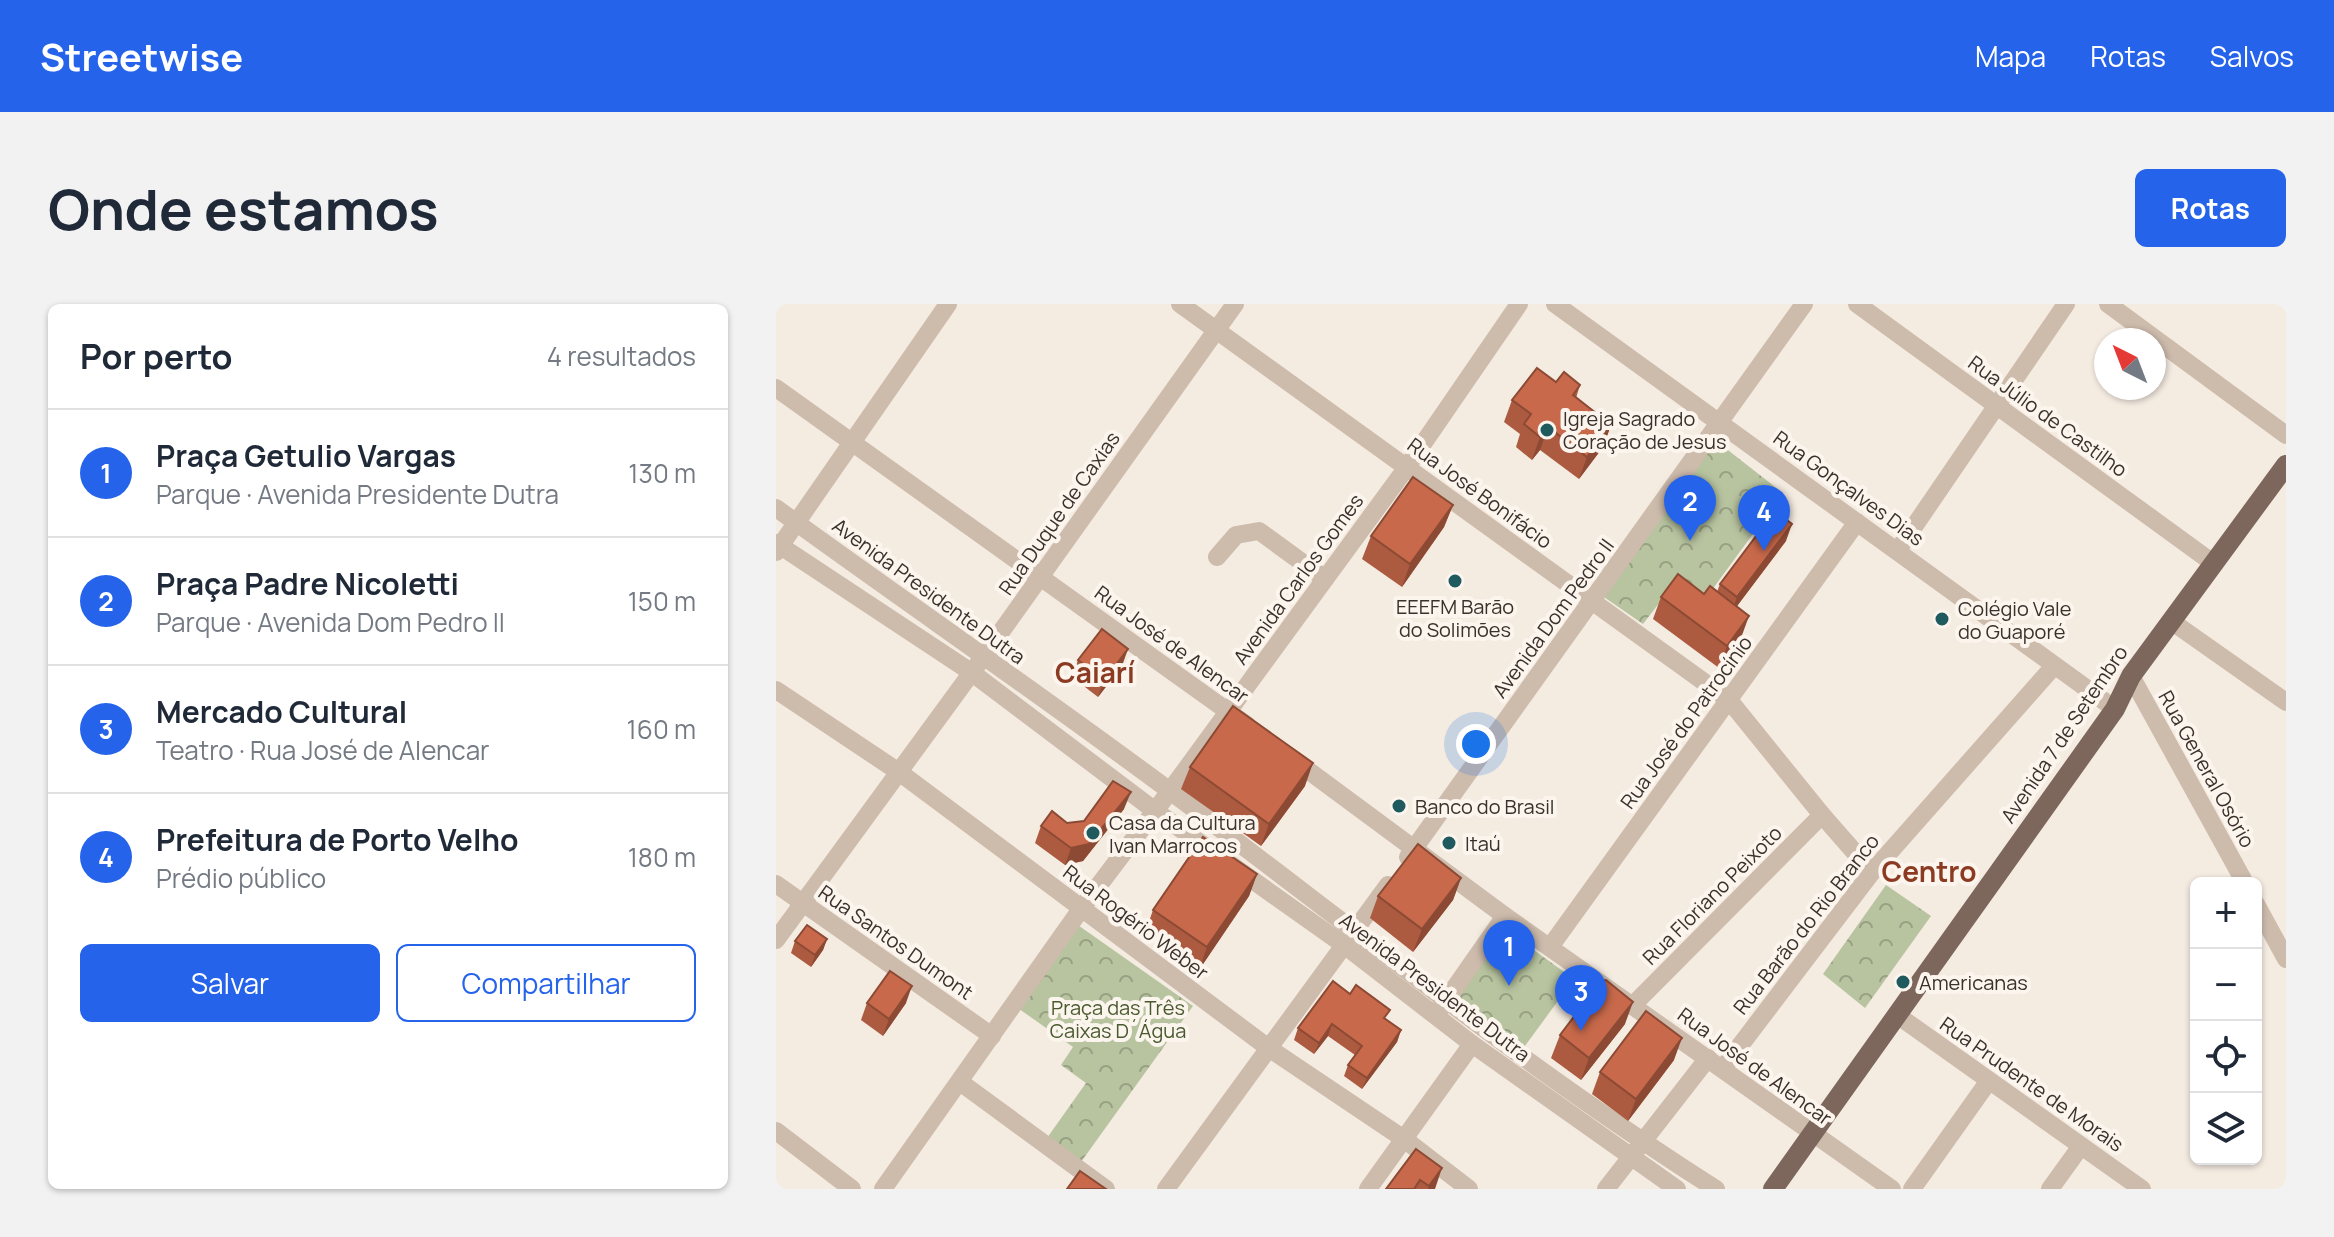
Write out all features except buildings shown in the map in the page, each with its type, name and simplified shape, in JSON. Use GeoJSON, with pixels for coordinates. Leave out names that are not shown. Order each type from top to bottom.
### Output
{"type":"FeatureCollection","features":[{"type":"Feature","properties":{"kind":"main road","name":"Avenida 7 de Setembro"},"geometry":{"type":"LineString","coordinates":[[1773,1189],[2115,709],[2131,676],[2286,465]]}},
{"type":"Feature","properties":{"kind":"street"},"geometry":{"type":"LineString","coordinates":[[777,547],[797,523],[948,304]]}},
{"type":"Feature","properties":{"kind":"street","name":"Rua José Bonifácio"},"geometry":{"type":"LineString","coordinates":[[1180,304],[1729,700],[1872,872]]}},
{"type":"Feature","properties":{"kind":"street","name":"Rua Duque de Caxias"},"geometry":{"type":"LineString","coordinates":[[776,940],[1235,304]]}},
{"type":"Feature","properties":{"kind":"street","name":"Avenida Carlos Gomes"},"geometry":{"type":"LineString","coordinates":[[883,1189],[1081,909],[1407,467],[1519,304]]}},
{"type":"Feature","properties":{"kind":"street","name":"Rua Gonçalves Dias"},"geometry":{"type":"LineString","coordinates":[[1555,304],[2115,709]]}},
{"type":"Feature","properties":{"kind":"street","name":"Avenida Dom Pedro II"},"geometry":{"type":"LineString","coordinates":[[1166,1189],[1415,848],[1804,304]]}},
{"type":"Feature","properties":{"kind":"street","name":"Rua Júlio de Castilho"},"geometry":{"type":"LineString","coordinates":[[1857,304],[2213,563]]}},
{"type":"Feature","properties":{"kind":"street"},"geometry":{"type":"LineString","coordinates":[[1898,550],[2066,304]]}},
{"type":"Feature","properties":{"kind":"street"},"geometry":{"type":"LineString","coordinates":[[2108,304],[2286,435]]}},
{"type":"Feature","properties":{"kind":"street","name":"Rua José de Alencar"},"geometry":{"type":"LineString","coordinates":[[776,388],[1229,711],[1505,916],[1892,1189]]}},
{"type":"Feature","properties":{"kind":"street","name":"Avenida Presidente Dutra"},"geometry":{"type":"LineString","coordinates":[[776,508],[1170,791],[1349,938],[1636,1148],[1677,1189]]}},
{"type":"Feature","properties":{"kind":"street","name":"Rua José do Patrocínio"},"geometry":{"type":"LineString","coordinates":[[1550,947],[1857,522]]}},
{"type":"Feature","properties":{"kind":"street"},"geometry":{"type":"LineString","coordinates":[[1217,557],[1236,535],[1259,531],[1325,579]]}},
{"type":"Feature","properties":{"kind":"street","name":"Avenida Presidente Dutra"},"geometry":{"type":"LineString","coordinates":[[777,547],[971,672],[1154,810],[1349,938]]}},
{"type":"Feature","properties":{"kind":"street"},"geometry":{"type":"LineString","coordinates":[[2171,621],[2286,702]]}},
{"type":"Feature","properties":{"kind":"street","name":"Rua Barão do Rio Branco"},"geometry":{"type":"LineString","coordinates":[[1606,1189],[1636,1148],[1715,1063],[1872,872],[2054,666]]}},
{"type":"Feature","properties":{"kind":"street","name":"Rua General Osório"},"geometry":{"type":"LineString","coordinates":[[2131,676],[2242,877]]}},
{"type":"Feature","properties":{"kind":"street","name":"Rua Rogério Weber"},"geometry":{"type":"LineString","coordinates":[[776,690],[899,772],[1270,1049],[1404,1139],[1469,1189]]}},
{"type":"Feature","properties":{"kind":"street","name":"Rua Floriano Peixoto"},"geometry":{"type":"LineString","coordinates":[[1632,1006],[1822,815]]}},
{"type":"Feature","properties":{"kind":"street","name":"Rua Santos Dumont"},"geometry":{"type":"LineString","coordinates":[[776,884],[992,1036]]}},
{"type":"Feature","properties":{"kind":"street"},"geometry":{"type":"LineString","coordinates":[[2262,915],[2286,959]]}},
{"type":"Feature","properties":{"kind":"street"},"geometry":{"type":"LineString","coordinates":[[1441,1008],[1505,916]]}},
{"type":"Feature","properties":{"kind":"street","name":"Avenida Presidente Dutra"},"geometry":{"type":"LineString","coordinates":[[1441,1008],[1472,1044],[1636,1148],[1716,1189]]}},
{"type":"Feature","properties":{"kind":"street","name":"Rua Prudente de Morais"},"geometry":{"type":"LineString","coordinates":[[1897,1015],[2142,1189]]}},
{"type":"Feature","properties":{"kind":"street"},"geometry":{"type":"LineString","coordinates":[[1368,1189],[1472,1044]]}},
{"type":"Feature","properties":{"kind":"street"},"geometry":{"type":"LineString","coordinates":[[960,1082],[1106,1189]]}},
{"type":"Feature","properties":{"kind":"street"},"geometry":{"type":"LineString","coordinates":[[1912,1189],[1988,1082]]}},
{"type":"Feature","properties":{"kind":"street"},"geometry":{"type":"LineString","coordinates":[[776,1131],[852,1189]]}},
{"type":"Feature","properties":{"kind":"street"},"geometry":{"type":"LineString","coordinates":[[2050,1189],[2081,1146]]}},
{"type":"Feature","properties":{"kind":"green space"},"geometry":{"type":"Polygon","coordinates":[[[1715,440],[1783,493],[1698,609],[1670,589],[1643,624],[1601,595],[1715,440]]]}},
{"type":"Feature","properties":{"kind":"green space"},"geometry":{"type":"Polygon","coordinates":[[[1886,885],[1931,916],[1865,1008],[1823,974],[1886,885]]]}},
{"type":"Feature","properties":{"kind":"green space","name":"Praça das Três Caixas D´Água"},"geometry":{"type":"Polygon","coordinates":[[[1075,923],[1193,1006],[1081,1162],[1047,1138],[1086,1083],[1061,1065],[1073,1047],[1015,1006],[1075,923]]]}},
{"type":"Feature","properties":{"kind":"green space"},"geometry":{"type":"Polygon","coordinates":[[[1496,923],[1574,979],[1522,1050],[1444,994],[1496,923]]]}},
{"type":"Feature","properties":{"kind":"place","name":"Igreja Sagrado Coração de Jesus"},"geometry":{"type":"Point","coordinates":[1547,430]}},
{"type":"Feature","properties":{"kind":"place","name":"Praça Padre Nicoletti"},"geometry":{"type":"Point","coordinates":[1690,541]}},
{"type":"Feature","properties":{"kind":"place","name":"Prefeitura de Porto Velho"},"geometry":{"type":"Point","coordinates":[1764,551]}},
{"type":"Feature","properties":{"kind":"place","name":"EEEFM Barão do Solimões"},"geometry":{"type":"Point","coordinates":[1455,581]}},
{"type":"Feature","properties":{"kind":"place","name":"Colégio Vale do Guaporé"},"geometry":{"type":"Point","coordinates":[1942,619]}},
{"type":"Feature","properties":{"kind":"place","name":"Banco do Brasil"},"geometry":{"type":"Point","coordinates":[1399,806]}},
{"type":"Feature","properties":{"kind":"place","name":"Casa da Cultura Ivan Marrocos"},"geometry":{"type":"Point","coordinates":[1093,833]}},
{"type":"Feature","properties":{"kind":"place","name":"Itaú"},"geometry":{"type":"Point","coordinates":[1449,843]}},
{"type":"Feature","properties":{"kind":"place","name":"Americanas"},"geometry":{"type":"Point","coordinates":[1903,982]}},
{"type":"Feature","properties":{"kind":"place","name":"Praça Getulio Vargas"},"geometry":{"type":"Point","coordinates":[1509,986]}},
{"type":"Feature","properties":{"kind":"place","name":"Mercado Cultural"},"geometry":{"type":"Point","coordinates":[1581,1031]}},
{"type":"Feature","properties":{"kind":"district","name":"Caiarí"},"geometry":{"type":"Point","coordinates":[1095,672]}},
{"type":"Feature","properties":{"kind":"district","name":"Centro"},"geometry":{"type":"Point","coordinates":[1929,871]}}]}
